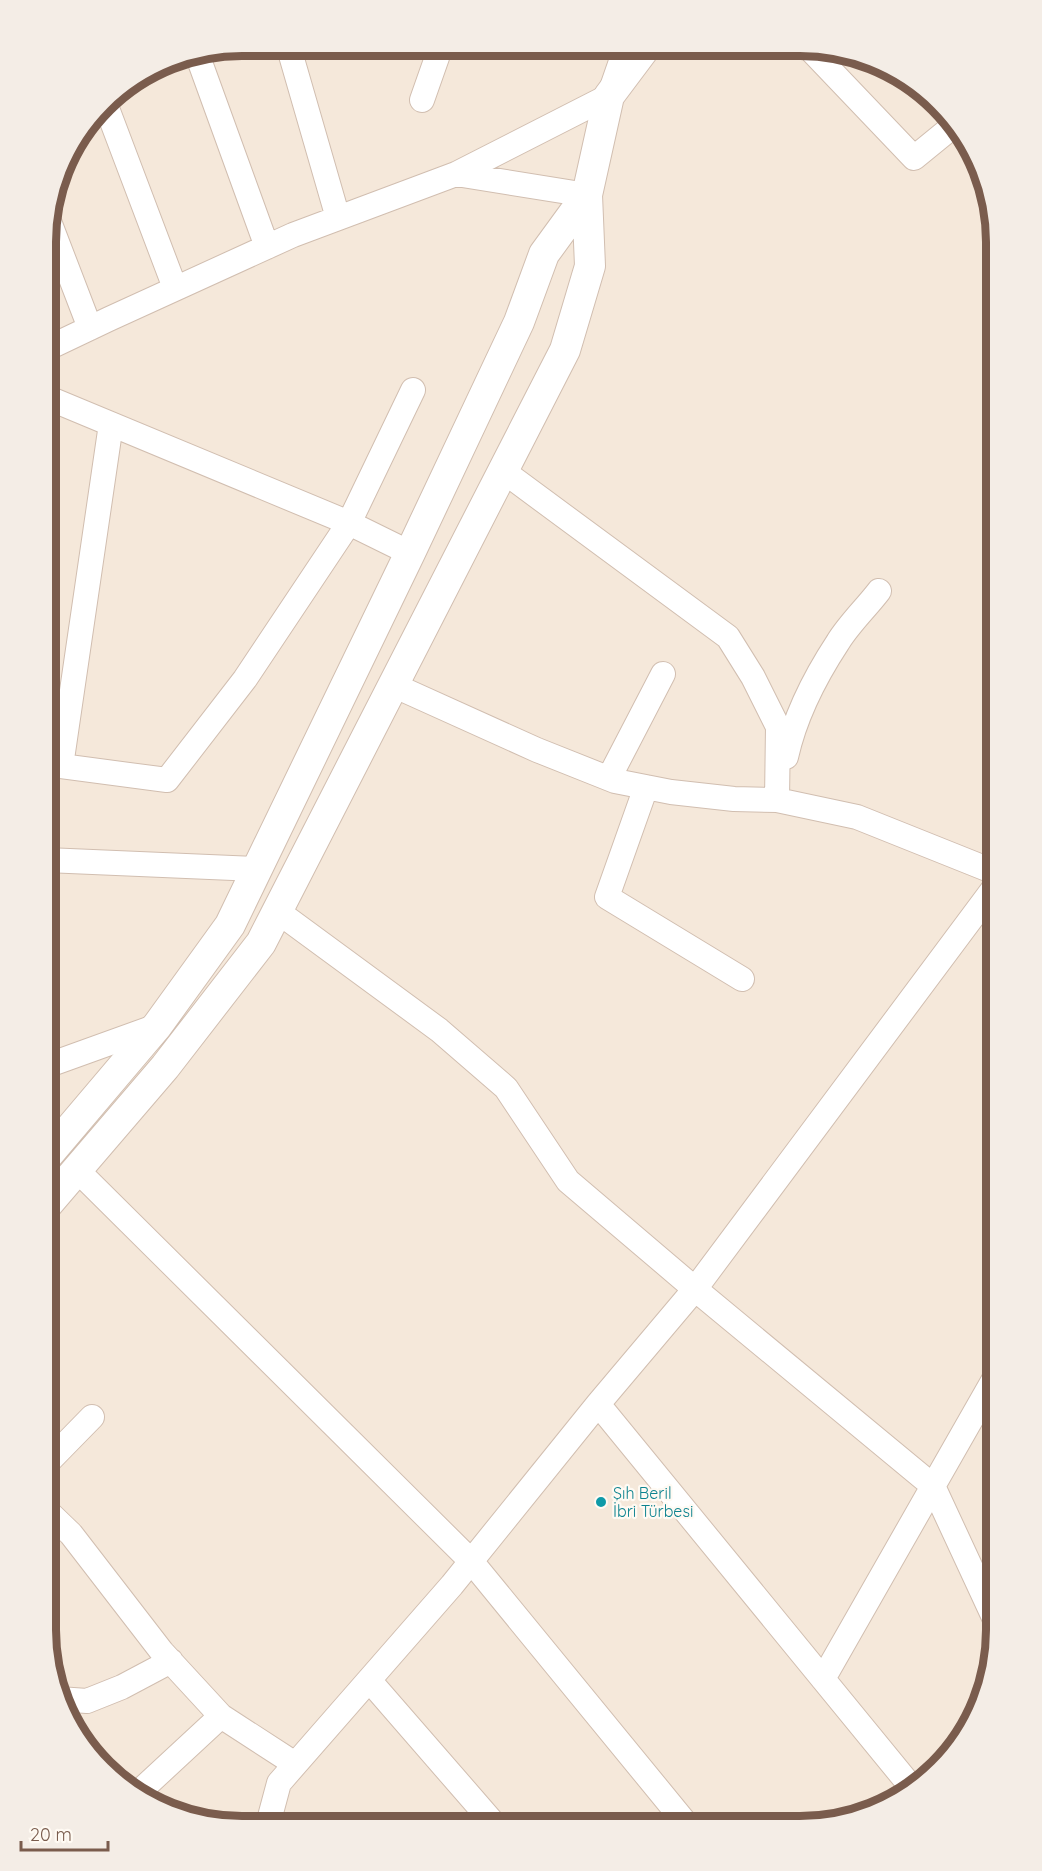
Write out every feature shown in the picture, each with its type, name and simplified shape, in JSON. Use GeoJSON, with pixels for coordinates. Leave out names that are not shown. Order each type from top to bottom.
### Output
{"type":"FeatureCollection","features":[{"type":"Feature","properties":{"kind":"street"},"geometry":{"type":"LineString","coordinates":[[291,56],[338,218]]}},
{"type":"Feature","properties":{"kind":"street"},"geometry":{"type":"LineString","coordinates":[[422,100],[437,56]]}},
{"type":"Feature","properties":{"kind":"street"},"geometry":{"type":"LineString","coordinates":[[56,1194],[165,1066],[261,943],[565,350],[590,266],[587,195],[609,96],[623,56]]}},
{"type":"Feature","properties":{"kind":"street"},"geometry":{"type":"LineString","coordinates":[[56,344],[267,247],[456,174],[609,96],[639,56]]}},
{"type":"Feature","properties":{"kind":"street"},"geometry":{"type":"LineString","coordinates":[[817,57],[914,158],[949,130]]}},
{"type":"Feature","properties":{"kind":"street"},"geometry":{"type":"LineString","coordinates":[[199,61],[267,247]]}},
{"type":"Feature","properties":{"kind":"street"},"geometry":{"type":"LineString","coordinates":[[108,112],[175,288]]}},
{"type":"Feature","properties":{"kind":"street"},"geometry":{"type":"LineString","coordinates":[[456,174],[587,195]]}},
{"type":"Feature","properties":{"kind":"street"},"geometry":{"type":"LineString","coordinates":[[56,1145],[157,1026],[230,925],[519,322],[544,254],[587,195]]}},
{"type":"Feature","properties":{"kind":"street"},"geometry":{"type":"LineString","coordinates":[[56,240],[90,328]]}},
{"type":"Feature","properties":{"kind":"street"},"geometry":{"type":"LineString","coordinates":[[111,424],[61,766],[167,780],[245,679],[349,523],[413,390]]}},
{"type":"Feature","properties":{"kind":"street"},"geometry":{"type":"LineString","coordinates":[[56,401],[349,523],[410,553]]}},
{"type":"Feature","properties":{"kind":"street"},"geometry":{"type":"LineString","coordinates":[[503,471],[728,637],[753,677],[778,727],[777,800]]}},
{"type":"Feature","properties":{"kind":"street"},"geometry":{"type":"LineString","coordinates":[[777,800],[790,739],[806,697],[838,641],[879,591]]}},
{"type":"Feature","properties":{"kind":"street"},"geometry":{"type":"LineString","coordinates":[[609,778],[663,674]]}},
{"type":"Feature","properties":{"kind":"street"},"geometry":{"type":"LineString","coordinates":[[393,685],[537,750],[609,778],[671,792],[734,799],[777,800],[857,817],[986,879]]}},
{"type":"Feature","properties":{"kind":"street"},"geometry":{"type":"LineString","coordinates":[[646,787],[607,897],[742,980]]}},
{"type":"Feature","properties":{"kind":"street"},"geometry":{"type":"LineString","coordinates":[[56,861],[258,869]]}},
{"type":"Feature","properties":{"kind":"street"},"geometry":{"type":"LineString","coordinates":[[270,1815],[279,1783],[471,1561],[695,1289],[986,897]]}},
{"type":"Feature","properties":{"kind":"street"},"geometry":{"type":"LineString","coordinates":[[277,911],[439,1030],[506,1088],[568,1181],[933,1485],[986,1600]]}},
{"type":"Feature","properties":{"kind":"street"},"geometry":{"type":"LineString","coordinates":[[56,1062],[157,1026]]}},
{"type":"Feature","properties":{"kind":"street"},"geometry":{"type":"LineString","coordinates":[[77,1170],[471,1561],[679,1815]]}},
{"type":"Feature","properties":{"kind":"street"},"geometry":{"type":"LineString","coordinates":[[823,1679],[986,1393]]}},
{"type":"Feature","properties":{"kind":"street"},"geometry":{"type":"LineString","coordinates":[[598,1404],[908,1781]]}},
{"type":"Feature","properties":{"kind":"street"},"geometry":{"type":"LineString","coordinates":[[56,1454],[92,1417]]}},
{"type":"Feature","properties":{"kind":"street"},"geometry":{"type":"LineString","coordinates":[[56,1520],[71,1534],[171,1661],[221,1716],[295,1764]]}},
{"type":"Feature","properties":{"kind":"street"},"geometry":{"type":"LineString","coordinates":[[70,1700],[87,1701],[122,1687],[171,1661]]}},
{"type":"Feature","properties":{"kind":"street"},"geometry":{"type":"LineString","coordinates":[[369,1680],[486,1815]]}},
{"type":"Feature","properties":{"kind":"street"},"geometry":{"type":"LineString","coordinates":[[144,1788],[221,1716]]}},
{"type":"Feature","properties":{"kind":"shaded area"},"geometry":{"type":"Polygon","coordinates":[[[812,56],[837,59],[860,65],[883,75],[904,87],[923,102],[955,138],[977,182],[985,217],[986,242],[986,1641],[977,1689],[967,1712],[948,1743],[914,1777],[893,1791],[860,1806],[812,1815],[217,1814],[170,1801],[128,1777],[94,1743],[75,1712],[65,1689],[56,1641],[57,217],[62,194],[75,159],[94,128],[110,110],[138,87],[159,75],[182,65],[217,57],[812,56]]]}},
{"type":"Feature","properties":{"kind":"place","name":"Şıh Beril İbri Türbesi"},"geometry":{"type":"Point","coordinates":[601,1502]}}]}
